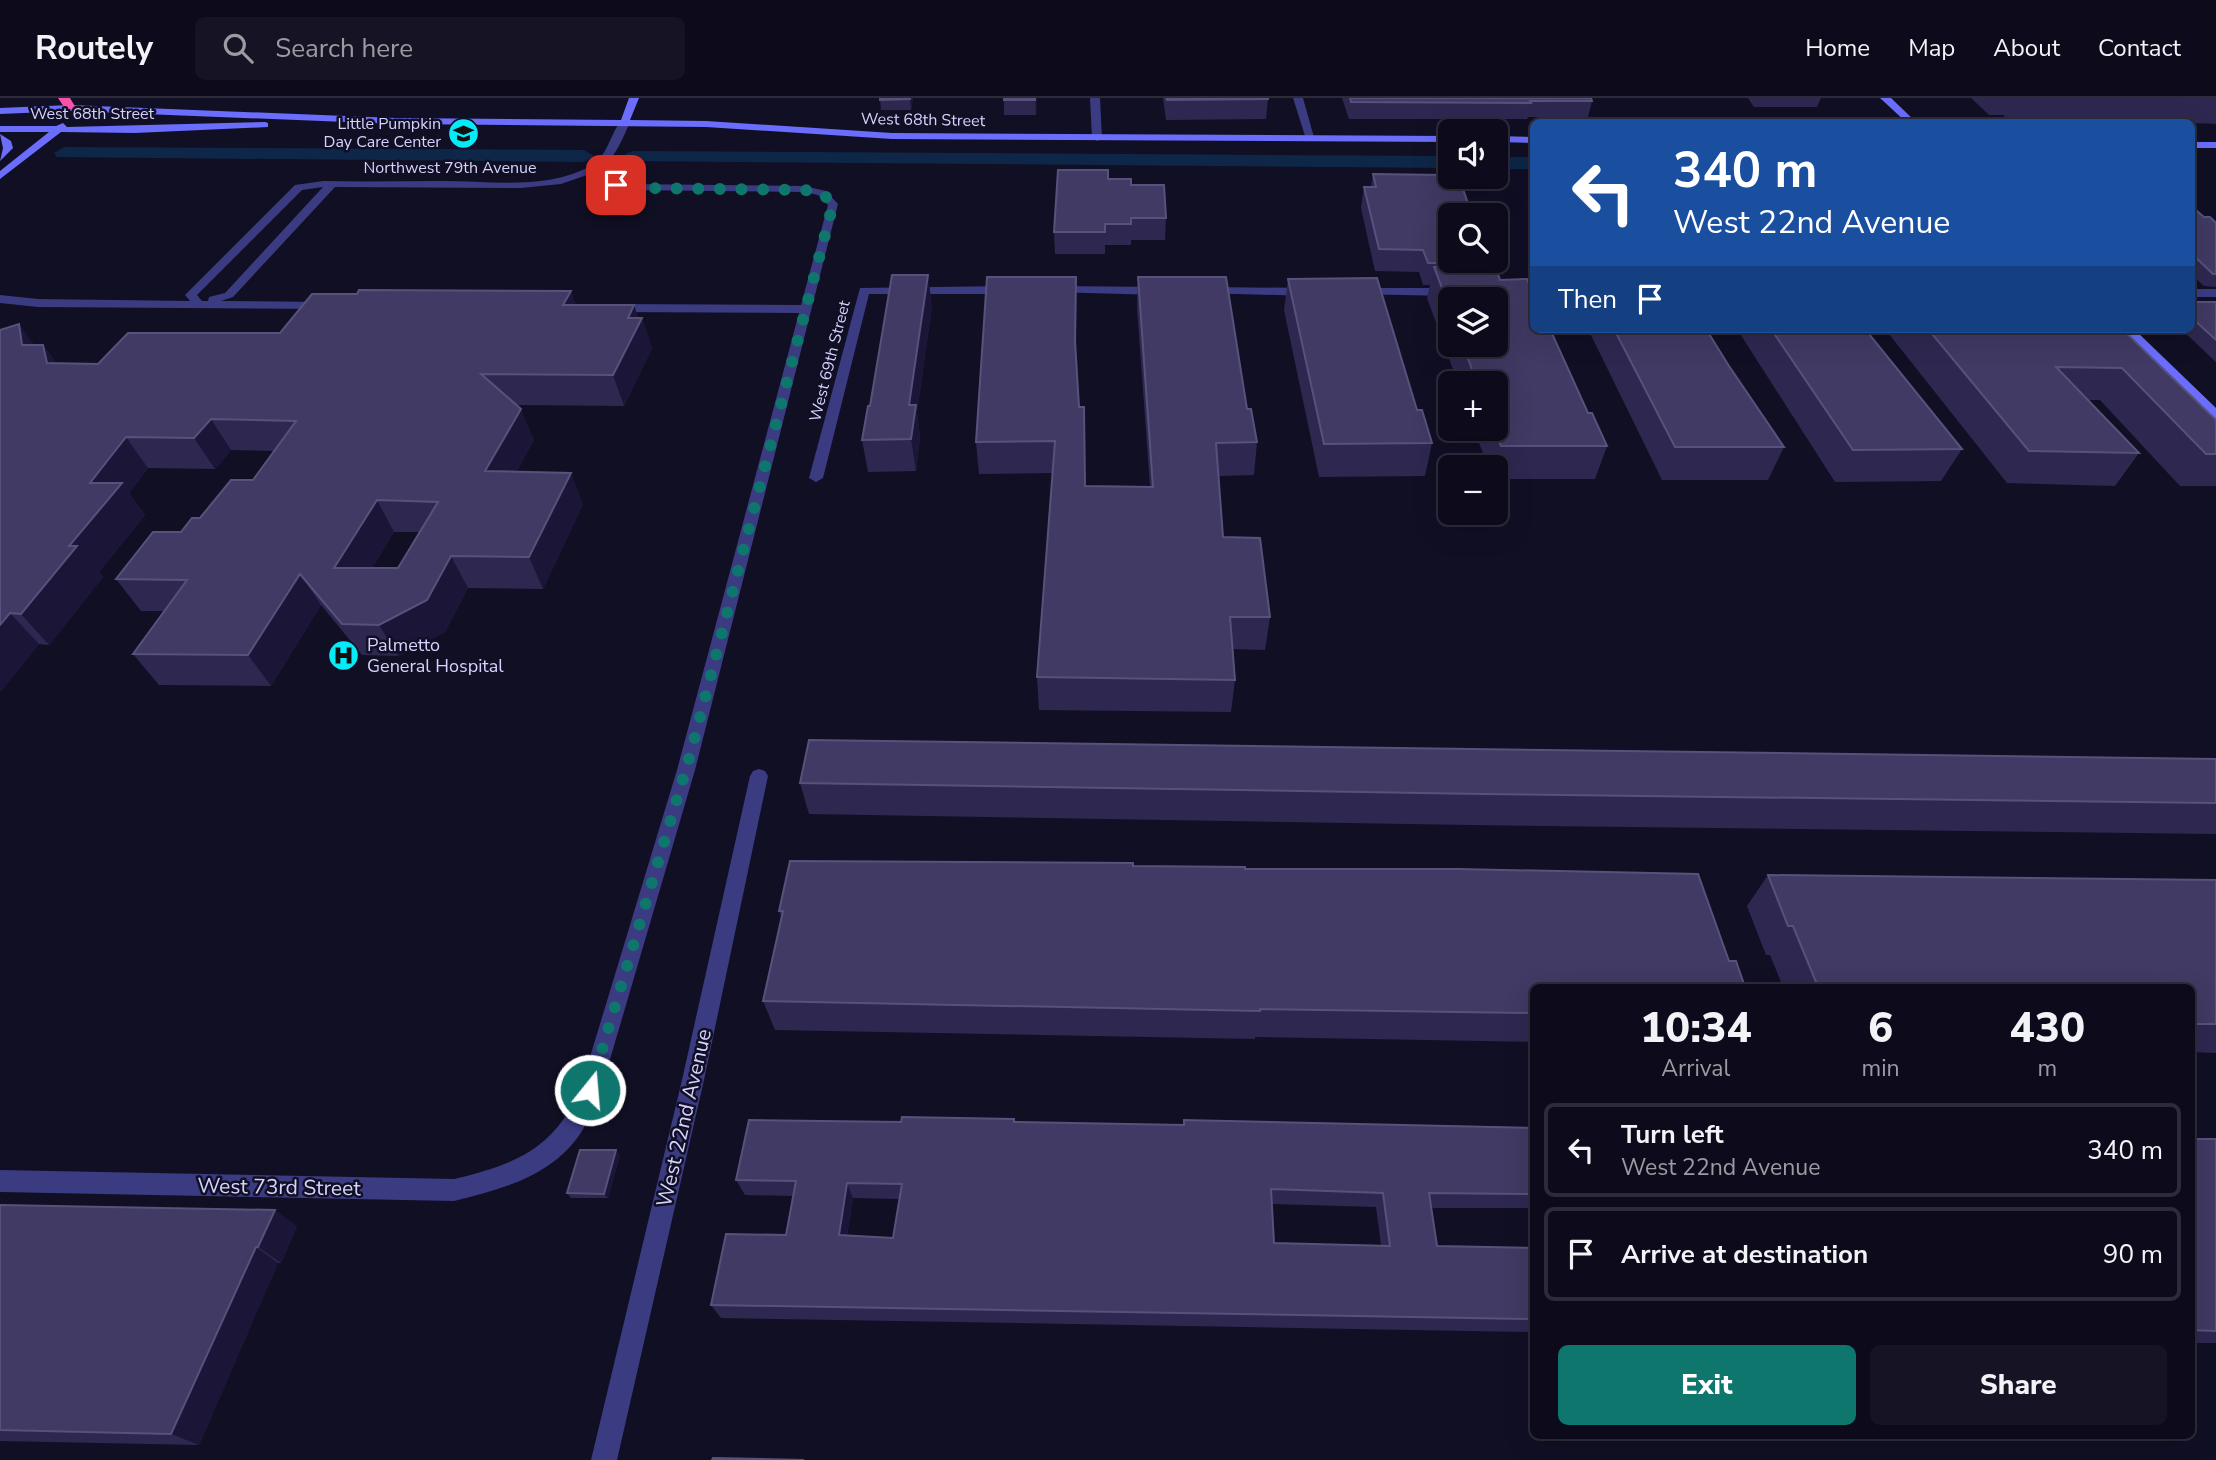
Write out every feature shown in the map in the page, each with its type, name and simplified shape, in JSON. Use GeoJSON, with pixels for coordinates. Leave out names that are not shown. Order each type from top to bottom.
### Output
{"type":"FeatureCollection","features":[{"type":"Feature","properties":{"kind":"main road"},"geometry":{"type":"LineString","coordinates":[[625,122],[634,98]]}},
{"type":"Feature","properties":{"kind":"main road"},"geometry":{"type":"LineString","coordinates":[[1885,98],[1908,119]]}},
{"type":"Feature","properties":{"kind":"main road","name":"West 68th Street"},"geometry":{"type":"LineString","coordinates":[[0,101],[395,121]]}},
{"type":"Feature","properties":{"kind":"main road"},"geometry":{"type":"LineString","coordinates":[[0,176],[59,130],[72,116],[67,103]]}},
{"type":"Feature","properties":{"kind":"main road","name":"West 68th Street"},"geometry":{"type":"LineString","coordinates":[[0,111],[67,103]]}},
{"type":"Feature","properties":{"kind":"main road","name":"West 68th Street"},"geometry":{"type":"LineString","coordinates":[[0,129],[135,130],[395,121],[625,122],[728,125],[892,136],[1438,139]]}},
{"type":"Feature","properties":{"kind":"main road"},"geometry":{"type":"LineString","coordinates":[[0,136],[8,148],[0,158]]}},
{"type":"Feature","properties":{"kind":"main road"},"geometry":{"type":"LineString","coordinates":[[1508,139],[1530,139]]}},
{"type":"Feature","properties":{"kind":"main road"},"geometry":{"type":"LineString","coordinates":[[2195,145],[2216,145]]}},
{"type":"Feature","properties":{"kind":"main road"},"geometry":{"type":"LineString","coordinates":[[2131,333],[2216,415]]}},
{"type":"Feature","properties":{"kind":"street"},"geometry":{"type":"LineString","coordinates":[[1095,98],[1097,138]]}},
{"type":"Feature","properties":{"kind":"street"},"geometry":{"type":"LineString","coordinates":[[1298,98],[1311,139]]}},
{"type":"Feature","properties":{"kind":"street","name":"Northwest 79th Avenue"},"geometry":{"type":"LineString","coordinates":[[199,305],[191,295],[294,190],[306,185],[332,184],[535,183],[563,180],[601,164],[614,147],[625,122]]}},
{"type":"Feature","properties":{"kind":"street"},"geometry":{"type":"LineString","coordinates":[[591,170],[611,183],[628,187],[815,191],[827,196],[832,209],[805,309],[604,308]]}},
{"type":"Feature","properties":{"kind":"street"},"geometry":{"type":"LineString","coordinates":[[199,305],[229,295],[332,184]]}},
{"type":"Feature","properties":{"kind":"street","name":"West 69th Street"},"geometry":{"type":"LineString","coordinates":[[816,478],[864,290],[1018,290]]}},
{"type":"Feature","properties":{"kind":"street"},"geometry":{"type":"LineString","coordinates":[[1045,290],[1326,292]]}},
{"type":"Feature","properties":{"kind":"street"},"geometry":{"type":"LineString","coordinates":[[1340,292],[1438,292]]}},
{"type":"Feature","properties":{"kind":"street"},"geometry":{"type":"LineString","coordinates":[[2195,293],[2216,293]]}},
{"type":"Feature","properties":{"kind":"street"},"geometry":{"type":"LineString","coordinates":[[0,299],[38,303],[340,306]]}},
{"type":"Feature","properties":{"kind":"street","name":"West 73rd Street"},"geometry":{"type":"LineString","coordinates":[[0,1181],[454,1190],[507,1177],[549,1152],[571,1128],[590,1090],[659,866],[752,522],[805,309]]}},
{"type":"Feature","properties":{"kind":"street","name":"West 22nd Avenue"},"geometry":{"type":"LineString","coordinates":[[604,1460],[693,1080],[759,776]]}},
{"type":"Feature","properties":{"kind":"building"},"geometry":{"type":"Polygon","coordinates":[[[910,98],[910,99],[880,100],[910,98]]]}},
{"type":"Feature","properties":{"kind":"building"},"geometry":{"type":"Polygon","coordinates":[[[1035,98],[1035,100],[1004,100],[1035,98]]]}},
{"type":"Feature","properties":{"kind":"building"},"geometry":{"type":"Polygon","coordinates":[[[1166,98],[1268,98],[1268,99],[1167,100],[1166,98]]]}},
{"type":"Feature","properties":{"kind":"building"},"geometry":{"type":"Polygon","coordinates":[[[1350,98],[1591,98],[1592,101],[1351,102],[1350,98]]]}},
{"type":"Feature","properties":{"kind":"building"},"geometry":{"type":"Polygon","coordinates":[[[1058,170],[1108,170],[1108,179],[1131,179],[1131,185],[1164,185],[1166,218],[1131,218],[1131,224],[1105,224],[1105,232],[1054,232],[1058,170]]]}},
{"type":"Feature","properties":{"kind":"building"},"geometry":{"type":"Polygon","coordinates":[[[1373,174],[1438,175],[1438,189],[1463,189],[1468,203],[1438,203],[1438,263],[1428,263],[1423,250],[1379,249],[1364,187],[1376,187],[1373,174]]]}},
{"type":"Feature","properties":{"kind":"building"},"geometry":{"type":"Polygon","coordinates":[[[2195,209],[2216,223],[2216,274],[2195,257],[2195,209]]]}},
{"type":"Feature","properties":{"kind":"building"},"geometry":{"type":"Polygon","coordinates":[[[1434,267],[1438,267],[1438,273],[1498,273],[1500,280],[1527,279],[1530,286],[1530,333],[1552,333],[1588,413],[1592,413],[1607,446],[1501,446],[1499,441],[1508,441],[1508,371],[1473,371],[1467,357],[1508,357],[1508,287],[1442,287],[1434,267]]]}},
{"type":"Feature","properties":{"kind":"building"},"geometry":{"type":"Polygon","coordinates":[[[892,275],[928,275],[909,405],[916,405],[911,439],[862,440],[870,406],[892,275]]]}},
{"type":"Feature","properties":{"kind":"building"},"geometry":{"type":"Polygon","coordinates":[[[987,277],[1076,277],[1075,341],[1079,407],[1084,407],[1085,486],[1153,487],[1138,277],[1226,277],[1247,409],[1251,409],[1257,442],[1216,443],[1223,537],[1260,538],[1270,617],[1230,617],[1235,680],[1037,677],[1055,441],[976,442],[987,277]]]}},
{"type":"Feature","properties":{"kind":"building"},"geometry":{"type":"Polygon","coordinates":[[[1377,278],[1417,410],[1422,410],[1432,443],[1324,444],[1288,279],[1377,278]]]}},
{"type":"Feature","properties":{"kind":"building"},"geometry":{"type":"Polygon","coordinates":[[[359,290],[571,291],[563,305],[634,305],[628,318],[642,318],[613,375],[481,374],[521,409],[485,471],[571,473],[529,557],[451,556],[427,600],[379,625],[342,624],[300,574],[248,655],[133,654],[187,580],[116,579],[153,532],[181,532],[192,518],[200,518],[231,480],[253,480],[296,421],[211,419],[194,438],[126,437],[90,483],[122,483],[69,546],[77,546],[21,614],[10,613],[0,625],[0,330],[19,324],[22,345],[43,345],[47,363],[98,364],[128,333],[280,333],[312,294],[357,294],[359,290]],[[377,500],[334,568],[398,568],[438,502],[377,500]]]}},
{"type":"Feature","properties":{"kind":"building"},"geometry":{"type":"Polygon","coordinates":[[[2195,302],[2216,302],[2216,340],[2195,321],[2195,302]]]}},
{"type":"Feature","properties":{"kind":"building"},"geometry":{"type":"Polygon","coordinates":[[[1616,333],[1708,333],[1784,447],[1675,447],[1616,333]]]}},
{"type":"Feature","properties":{"kind":"building"},"geometry":{"type":"Polygon","coordinates":[[[1774,333],[1868,333],[1962,449],[1853,450],[1774,333]]]}},
{"type":"Feature","properties":{"kind":"building"},"geometry":{"type":"Polygon","coordinates":[[[1931,333],[2126,333],[2216,420],[2216,454],[2206,454],[2122,368],[2056,367],[2139,453],[2029,451],[1931,333]]]}},
{"type":"Feature","properties":{"kind":"building"},"geometry":{"type":"Polygon","coordinates":[[[809,740],[2216,759],[2216,803],[800,783],[809,740]]]}},
{"type":"Feature","properties":{"kind":"building"},"geometry":{"type":"Polygon","coordinates":[[[790,861],[1133,863],[1133,866],[1245,869],[1459,869],[1698,874],[1729,961],[1736,961],[1744,984],[1530,984],[1530,1013],[1260,1011],[763,1001],[783,911],[779,911],[790,861]]]}},
{"type":"Feature","properties":{"kind":"building"},"geometry":{"type":"Polygon","coordinates":[[[1768,875],[2216,880],[2216,1024],[2195,1024],[2195,984],[1817,984],[1793,926],[1788,926],[1768,875]]]}},
{"type":"Feature","properties":{"kind":"building"},"geometry":{"type":"Polygon","coordinates":[[[902,1117],[1184,1125],[1184,1120],[1530,1128],[1530,1194],[1429,1193],[1437,1246],[1530,1248],[1530,1319],[711,1305],[726,1234],[786,1235],[796,1181],[736,1180],[749,1120],[901,1122],[902,1117]],[[847,1183],[839,1235],[893,1238],[902,1184],[847,1183]],[[1271,1189],[1274,1243],[1390,1246],[1383,1193],[1271,1189]]]}},
{"type":"Feature","properties":{"kind":"building"},"geometry":{"type":"Polygon","coordinates":[[[2195,1139],[2216,1139],[2216,1331],[2195,1330],[2195,1139]]]}},
{"type":"Feature","properties":{"kind":"building"},"geometry":{"type":"Polygon","coordinates":[[[580,1150],[616,1150],[604,1194],[567,1193],[580,1150]]]}},
{"type":"Feature","properties":{"kind":"building"},"geometry":{"type":"Polygon","coordinates":[[[0,1205],[275,1210],[171,1434],[0,1430],[0,1205]]]}},
{"type":"Feature","properties":{"kind":"building"},"geometry":{"type":"Polygon","coordinates":[[[713,1458],[804,1460],[712,1460],[713,1458]]]}},
{"type":"Feature","properties":{"kind":"waterway"},"geometry":{"type":"LineString","coordinates":[[64,153],[584,156]]}},
{"type":"Feature","properties":{"kind":"waterway"},"geometry":{"type":"LineString","coordinates":[[634,157],[1438,162]]}},
{"type":"Feature","properties":{"kind":"waterway"},"geometry":{"type":"LineString","coordinates":[[1508,163],[1530,163]]}},
{"type":"Feature","properties":{"kind":"place","name":"Little Pumpkin Day Care Center"},"geometry":{"type":"Point","coordinates":[464,133]}},
{"type":"Feature","properties":{"kind":"place","name":"Palmetto General Hospital"},"geometry":{"type":"Point","coordinates":[344,655]}},
{"type":"Feature","properties":{"kind":"route"},"geometry":{"type":"LineString","coordinates":[[590,1090],[691,752],[833,204],[822,193],[804,190],[645,188],[616,185]]}}]}
